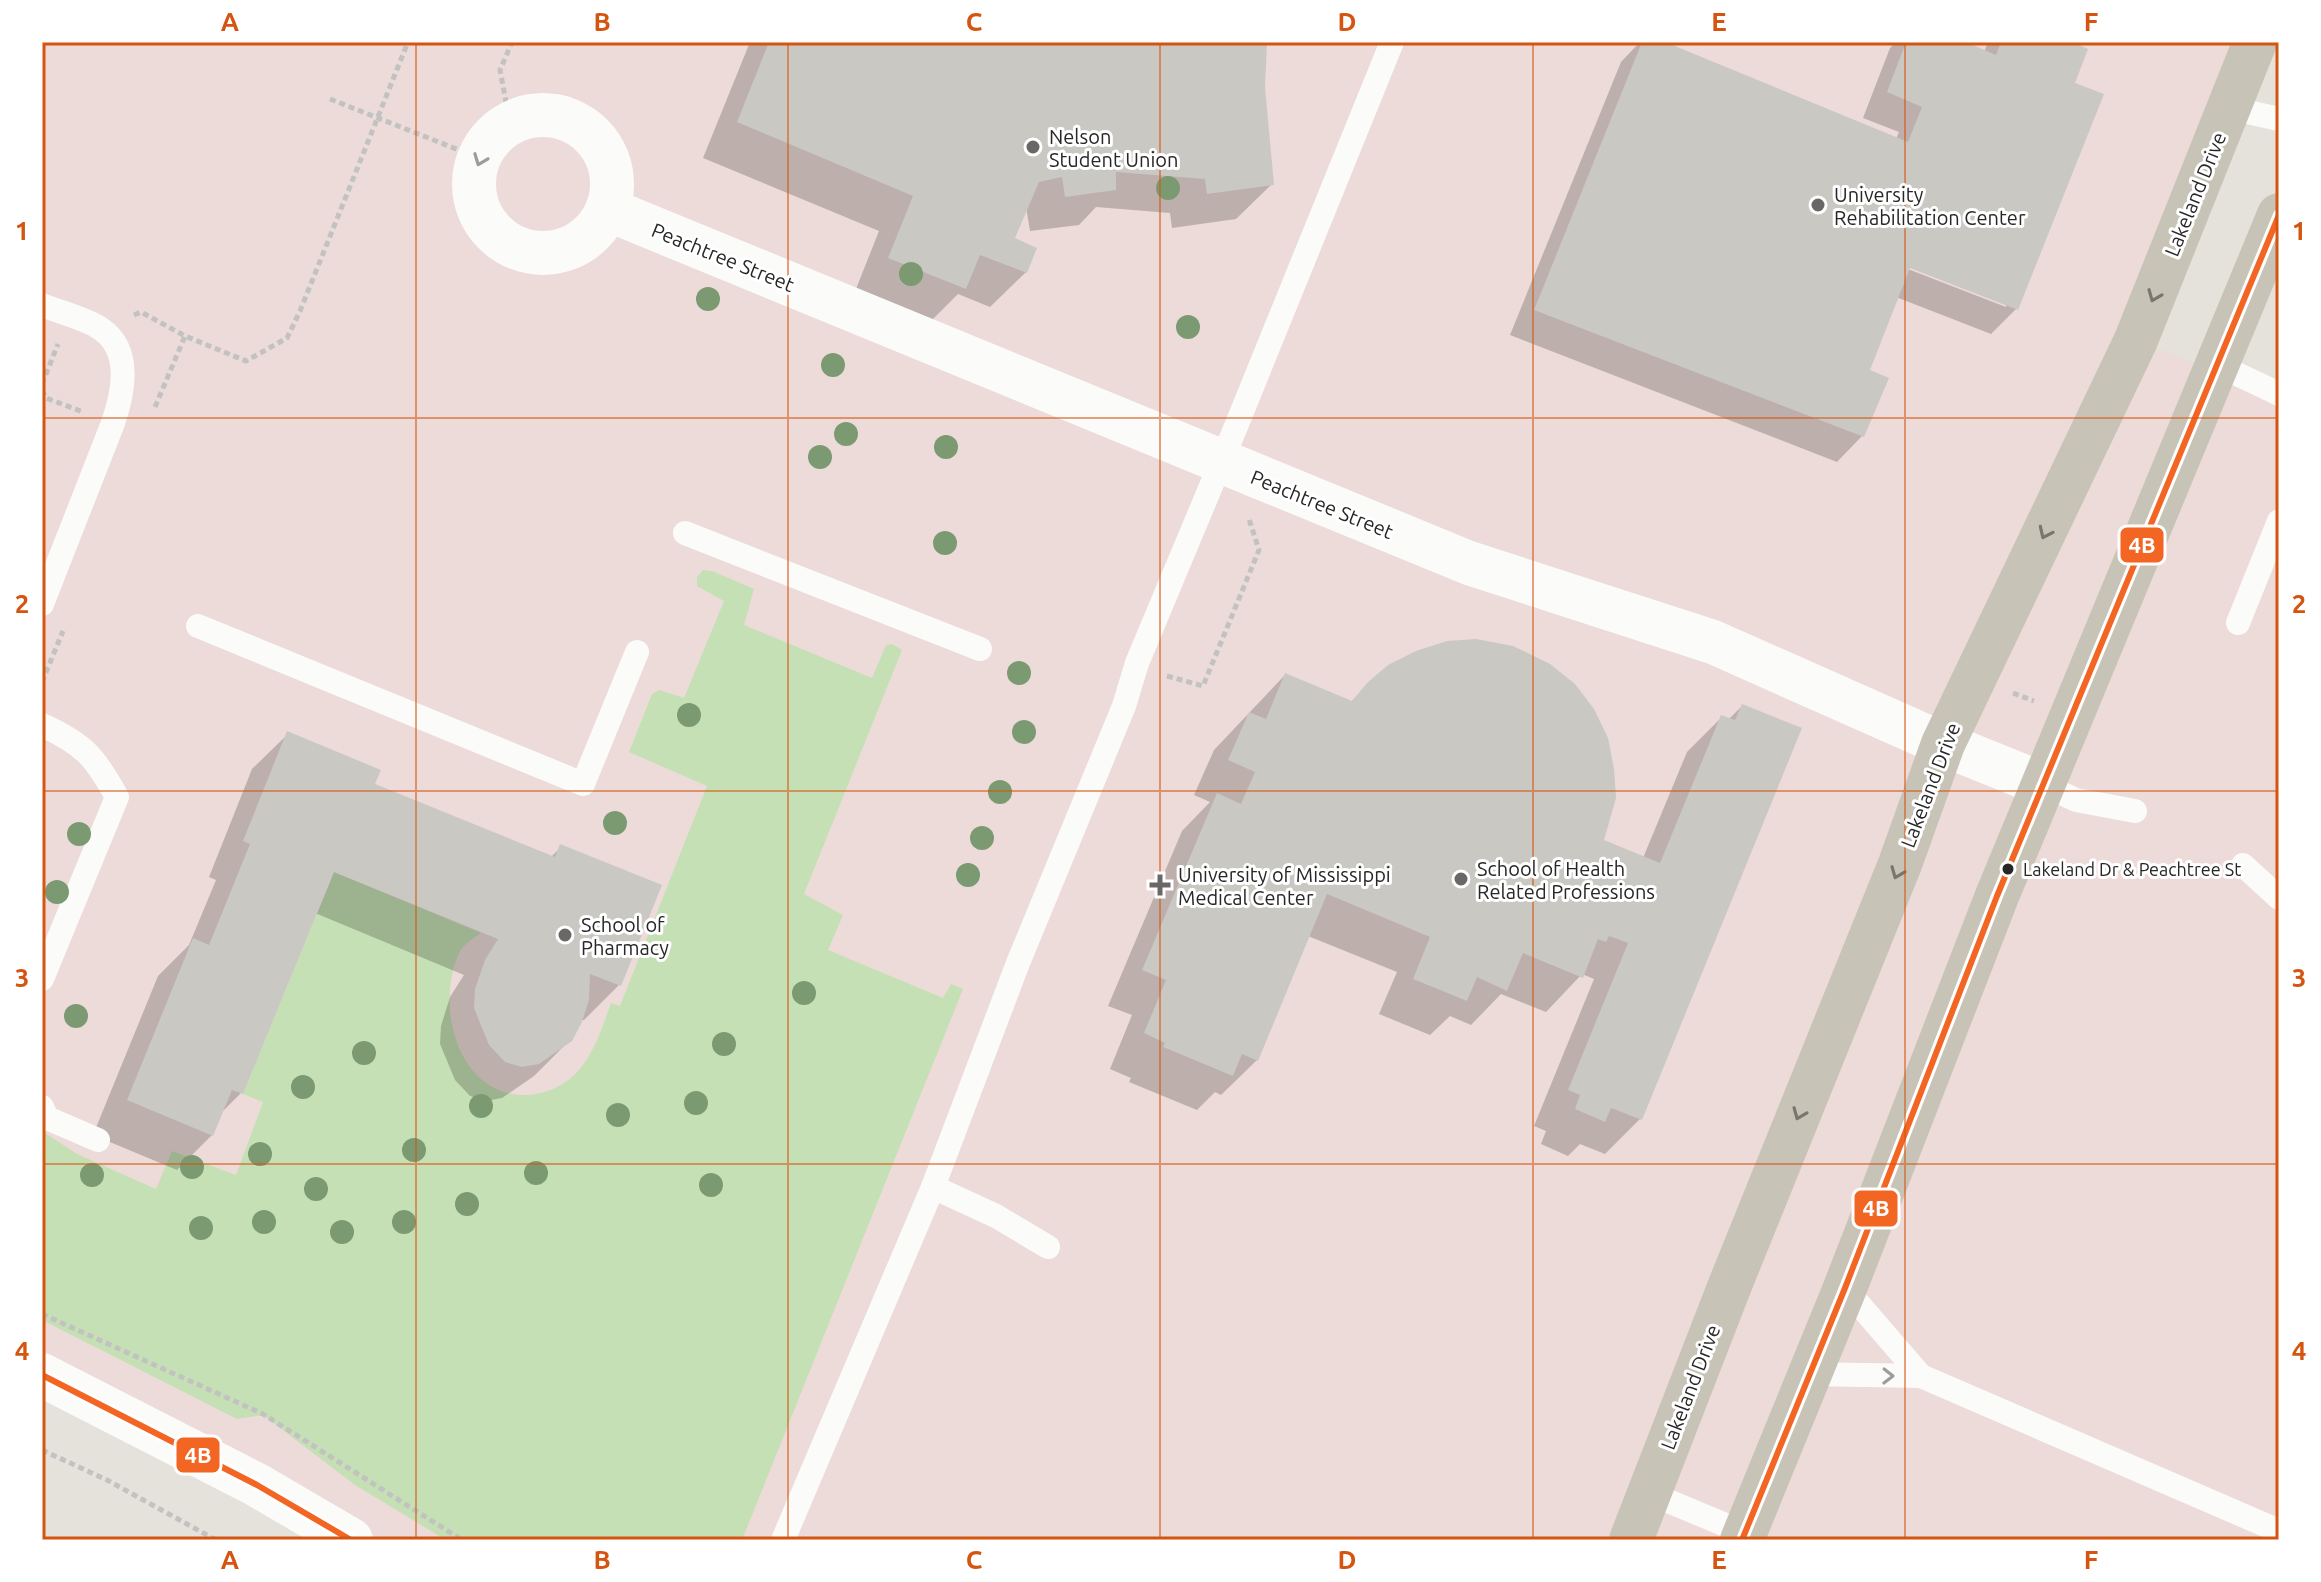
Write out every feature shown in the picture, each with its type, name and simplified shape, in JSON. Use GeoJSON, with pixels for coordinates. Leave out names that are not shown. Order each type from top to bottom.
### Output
{"type":"FeatureCollection","features":[{"type":"Feature","properties":{"kind":"main road","name":"Lakeland Drive"},"geometry":{"type":"LineString","coordinates":[[1631,1540],[1900,864],[1943,744],[2136,340],[2255,42]]}},
{"type":"Feature","properties":{"kind":"main road"},"geometry":{"type":"LineString","coordinates":[[1749,1538],[1810,1374],[2042,784],[2279,215]]}},
{"type":"Feature","properties":{"kind":"street"},"geometry":{"type":"LineString","coordinates":[[532,115],[555,116],[577,123],[595,138],[608,159],[612,181],[607,209],[599,225],[584,240],[564,250],[541,253],[520,249],[501,239],[486,223],[474,180],[479,158],[491,138],[510,123],[532,115]]}},
{"type":"Feature","properties":{"kind":"street","name":"Peachtree Street"},"geometry":{"type":"LineString","coordinates":[[607,209],[1219,463],[1469,563],[1713,642],[1943,744],[2042,784]]}},
{"type":"Feature","properties":{"kind":"street"},"geometry":{"type":"LineString","coordinates":[[42,1375],[257,1485],[351,1540]]}},
{"type":"Feature","properties":{"kind":"lane"},"geometry":{"type":"LineString","coordinates":[[783,1540],[933,1187],[1018,963],[1124,706],[1137,663],[1392,42]]}},
{"type":"Feature","properties":{"kind":"lane"},"geometry":{"type":"LineString","coordinates":[[2230,108],[2279,119]]}},
{"type":"Feature","properties":{"kind":"lane"},"geometry":{"type":"LineString","coordinates":[[42,305],[102,329],[116,347],[124,372],[121,399],[42,604]]}},
{"type":"Feature","properties":{"kind":"lane"},"geometry":{"type":"LineString","coordinates":[[2218,365],[2279,394]]}},
{"type":"Feature","properties":{"kind":"lane"},"geometry":{"type":"LineString","coordinates":[[2238,623],[2279,521]]}},
{"type":"Feature","properties":{"kind":"lane"},"geometry":{"type":"LineString","coordinates":[[685,533],[980,649]]}},
{"type":"Feature","properties":{"kind":"lane"},"geometry":{"type":"LineString","coordinates":[[198,626],[583,784],[637,652]]}},
{"type":"Feature","properties":{"kind":"lane"},"geometry":{"type":"LineString","coordinates":[[42,725],[72,739],[99,764],[117,797],[42,979]]}},
{"type":"Feature","properties":{"kind":"lane"},"geometry":{"type":"LineString","coordinates":[[2042,784],[2076,800],[2135,811]]}},
{"type":"Feature","properties":{"kind":"lane"},"geometry":{"type":"LineString","coordinates":[[2243,865],[2276,888]]}},
{"type":"Feature","properties":{"kind":"lane"},"geometry":{"type":"LineString","coordinates":[[42,1107],[47,1118],[98,1140]]}},
{"type":"Feature","properties":{"kind":"lane"},"geometry":{"type":"LineString","coordinates":[[933,1187],[996,1216],[1048,1247]]}},
{"type":"Feature","properties":{"kind":"lane"},"geometry":{"type":"LineString","coordinates":[[1845,1288],[1921,1376]]}},
{"type":"Feature","properties":{"kind":"lane"},"geometry":{"type":"LineString","coordinates":[[1810,1374],[1921,1376],[2279,1531]]}},
{"type":"Feature","properties":{"kind":"lane"},"geometry":{"type":"LineString","coordinates":[[1649,1493],[1749,1538]]}},
{"type":"Feature","properties":{"kind":"path"},"geometry":{"type":"LineString","coordinates":[[42,384],[61,336],[102,329],[141,312],[185,336],[246,361],[287,338],[408,42]]}},
{"type":"Feature","properties":{"kind":"path"},"geometry":{"type":"LineString","coordinates":[[510,123],[500,70],[512,42]]}},
{"type":"Feature","properties":{"kind":"path"},"geometry":{"type":"LineString","coordinates":[[330,99],[479,158]]}},
{"type":"Feature","properties":{"kind":"path"},"geometry":{"type":"LineString","coordinates":[[1976,679],[2072,716]]}},
{"type":"Feature","properties":{"kind":"path"},"geometry":{"type":"LineString","coordinates":[[42,1314],[263,1414],[462,1540]]}},
{"type":"Feature","properties":{"kind":"path"},"geometry":{"type":"LineString","coordinates":[[42,1450],[107,1480],[216,1540]]}},
{"type":"Feature","properties":{"kind":"shaded area","name":"University of Mississippi Medical Center"},"geometry":{"type":"Polygon","coordinates":[[[42,42],[2255,42],[2136,340],[2279,395],[2279,1540],[351,1540],[42,1375],[42,42]]]}},
{"type":"Feature","properties":{"kind":"green space"},"geometry":{"type":"Polygon","coordinates":[[[703,570],[754,589],[744,625],[872,678],[886,645],[892,644],[902,650],[804,894],[843,915],[828,950],[943,998],[951,984],[963,989],[742,1540],[446,1540],[355,1485],[263,1415],[237,1419],[42,1320],[42,1131],[77,1154],[156,1189],[172,1151],[236,1175],[263,1102],[243,1094],[334,872],[481,933],[465,944],[459,953],[452,974],[450,998],[451,1021],[458,1044],[468,1064],[483,1080],[502,1091],[525,1095],[550,1090],[571,1078],[591,1053],[611,1003],[620,1006],[707,786],[629,752],[652,694],[659,690],[684,698],[724,601],[697,586],[697,577],[703,570]]]}},
{"type":"Feature","properties":{"kind":"building","name":"Nelson Student Union"},"geometry":{"type":"Polygon","coordinates":[[[769,42],[1267,42],[1265,87],[1274,185],[1207,194],[1205,179],[1116,172],[1116,190],[1065,197],[1062,177],[1039,182],[1015,238],[1037,248],[1027,273],[980,255],[966,289],[888,258],[913,196],[737,122],[769,42]]]}},
{"type":"Feature","properties":{"kind":"building","name":"University Rehabilitation Center"},"geometry":{"type":"Polygon","coordinates":[[[1642,42],[1665,42],[1908,142],[1922,107],[1887,92],[1906,42],[1966,42],[1996,55],[2001,42],[2073,42],[2088,49],[2075,83],[2104,94],[2018,310],[1910,268],[1870,370],[1889,378],[1864,437],[1534,310],[1642,42]]]}},
{"type":"Feature","properties":{"kind":"building","name":"School of Health Related Professions"},"geometry":{"type":"Polygon","coordinates":[[[1476,639],[1513,646],[1550,664],[1575,684],[1594,709],[1608,738],[1614,769],[1616,798],[1604,840],[1660,863],[1721,715],[1735,720],[1742,704],[1802,728],[1642,1120],[1611,1108],[1605,1122],[1575,1109],[1580,1095],[1568,1090],[1628,943],[1609,936],[1606,942],[1598,939],[1583,978],[1523,953],[1507,991],[1477,977],[1467,1001],[1413,979],[1430,937],[1327,894],[1258,1061],[1242,1054],[1233,1076],[1163,1047],[1165,1043],[1144,1033],[1166,980],[1142,970],[1217,793],[1241,804],[1255,772],[1228,760],[1249,712],[1266,719],[1285,673],[1352,701],[1388,665],[1416,651],[1447,641],[1476,639]]]}},
{"type":"Feature","properties":{"kind":"building","name":"School of Pharmacy"},"geometry":{"type":"Polygon","coordinates":[[[287,731],[381,770],[375,784],[555,857],[560,844],[662,885],[621,986],[590,974],[589,1000],[572,1041],[539,1064],[522,1067],[505,1062],[489,1045],[474,1008],[475,989],[485,960],[498,939],[334,872],[243,1094],[232,1090],[213,1136],[127,1100],[193,938],[209,945],[250,844],[243,841],[287,731]]]}},
{"type":"Feature","properties":{"kind":"transit line","name":"4B"},"geometry":{"type":"LineString","coordinates":[[1742,1540],[1845,1288],[1997,896],[2279,215]]}},
{"type":"Feature","properties":{"kind":"transit line","name":"4B"},"geometry":{"type":"LineString","coordinates":[[42,1375],[257,1485],[351,1540]]}},
{"type":"Feature","properties":{"kind":"place","name":"Nelson Student Union"},"geometry":{"type":"Point","coordinates":[1033,147]}},
{"type":"Feature","properties":{"kind":"place","name":"University Rehabilitation Center"},"geometry":{"type":"Point","coordinates":[1818,205]}},
{"type":"Feature","properties":{"kind":"place","name":"Lakeland Dr & Peachtree St"},"geometry":{"type":"Point","coordinates":[2008,869]}},
{"type":"Feature","properties":{"kind":"place","name":"School of Health Related Professions"},"geometry":{"type":"Point","coordinates":[1461,879]}},
{"type":"Feature","properties":{"kind":"place","name":"University of Mississippi Medical Center"},"geometry":{"type":"Point","coordinates":[1160,885]}},
{"type":"Feature","properties":{"kind":"place","name":"School of Pharmacy"},"geometry":{"type":"Point","coordinates":[565,935]}}]}
